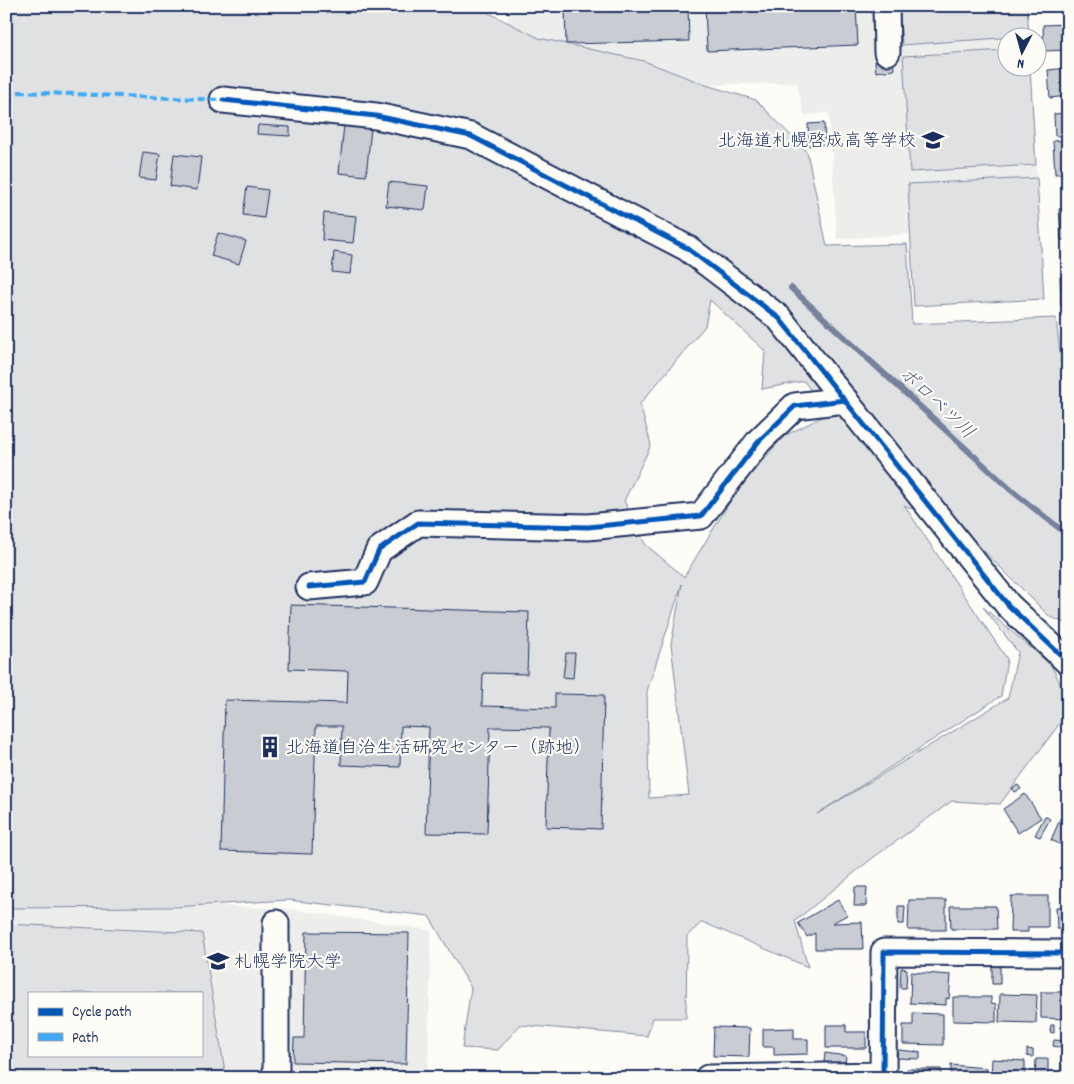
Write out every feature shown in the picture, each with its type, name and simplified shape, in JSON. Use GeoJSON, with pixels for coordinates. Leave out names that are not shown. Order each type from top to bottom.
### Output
{"type":"FeatureCollection","features":[{"type":"Feature","properties":{"kind":"street"},"geometry":{"type":"LineString","coordinates":[[886,6],[887,52]]}},
{"type":"Feature","properties":{"kind":"street"},"geometry":{"type":"LineString","coordinates":[[223,100],[376,116],[471,136],[687,248],[779,318],[1008,605],[1068,662]]}},
{"type":"Feature","properties":{"kind":"street"},"geometry":{"type":"LineString","coordinates":[[309,587],[365,582],[379,550],[418,523],[588,527],[701,516],[759,441],[795,406],[845,400]]}},
{"type":"Feature","properties":{"kind":"street"},"geometry":{"type":"LineString","coordinates":[[276,924],[276,1078]]}},
{"type":"Feature","properties":{"kind":"street"},"geometry":{"type":"LineString","coordinates":[[708,1078],[883,1076],[884,952],[1068,953]]}},
{"type":"Feature","properties":{"kind":"shaded area"},"geometry":{"type":"Polygon","coordinates":[[[6,6],[475,6],[539,38],[644,61],[706,85],[756,100],[807,152],[827,246],[907,244],[912,324],[1056,318],[1068,421],[1068,624],[1050,617],[972,539],[904,505],[1007,659],[1001,696],[817,814],[1008,698],[1018,652],[983,607],[1051,665],[1068,699],[1068,710],[1000,804],[952,801],[870,860],[795,921],[808,967],[702,922],[687,936],[686,1018],[653,1018],[647,1036],[520,1025],[498,1050],[462,1048],[471,988],[429,916],[288,900],[174,907],[6,908],[6,6]],[[710,300],[705,326],[640,404],[651,445],[624,501],[645,544],[684,577],[737,490],[784,436],[828,414],[804,381],[762,389],[765,351],[710,300]],[[682,584],[647,691],[649,798],[689,795],[671,644],[682,584]]]}},
{"type":"Feature","properties":{"kind":"shaded area","name":"北海道札幌啓成高等学校"},"geometry":{"type":"Polygon","coordinates":[[[507,6],[1027,6],[1028,28],[996,28],[996,78],[1031,78],[1044,299],[911,234],[837,239],[829,113],[804,115],[797,83],[511,89],[507,6]]]}},
{"type":"Feature","properties":{"kind":"shaded area"},"geometry":{"type":"Polygon","coordinates":[[[899,6],[1027,6],[1028,28],[996,28],[996,38],[902,45],[899,6]]]}},
{"type":"Feature","properties":{"kind":"shaded area"},"geometry":{"type":"Polygon","coordinates":[[[996,51],[996,78],[1031,78],[1036,165],[910,172],[903,56],[996,51]]]}},
{"type":"Feature","properties":{"kind":"shaded area"},"geometry":{"type":"Polygon","coordinates":[[[1037,178],[1044,299],[914,306],[908,184],[1037,178]]]}},
{"type":"Feature","properties":{"kind":"shaded area","name":"札幌学院大学"},"geometry":{"type":"Polygon","coordinates":[[[6,896],[289,909],[431,930],[428,1073],[691,1074],[691,1078],[6,1078],[6,896]]]}},
{"type":"Feature","properties":{"kind":"shaded area"},"geometry":{"type":"Polygon","coordinates":[[[6,924],[202,933],[226,1078],[6,1078],[6,924]]]}},
{"type":"Feature","properties":{"kind":"building"},"geometry":{"type":"Polygon","coordinates":[[[565,6],[688,6],[689,41],[566,44],[565,6]]]}},
{"type":"Feature","properties":{"kind":"building"},"geometry":{"type":"Polygon","coordinates":[[[705,6],[856,6],[858,45],[707,51],[705,6]]]}},
{"type":"Feature","properties":{"kind":"building"},"geometry":{"type":"Polygon","coordinates":[[[1068,24],[1068,50],[1046,51],[1046,28],[1043,28],[1043,25],[1068,24]]]}},
{"type":"Feature","properties":{"kind":"building"},"geometry":{"type":"Polygon","coordinates":[[[893,59],[894,70],[876,72],[875,61],[893,59]]]}},
{"type":"Feature","properties":{"kind":"building"},"geometry":{"type":"Polygon","coordinates":[[[1068,68],[1068,96],[1050,98],[1048,70],[1068,68]]]}},
{"type":"Feature","properties":{"kind":"building"},"geometry":{"type":"Polygon","coordinates":[[[1068,113],[1068,135],[1055,136],[1054,114],[1068,113]]]}},
{"type":"Feature","properties":{"kind":"building"},"geometry":{"type":"Polygon","coordinates":[[[824,123],[825,145],[809,146],[808,124],[824,123]]]}},
{"type":"Feature","properties":{"kind":"building"},"geometry":{"type":"Polygon","coordinates":[[[258,125],[290,127],[290,136],[257,134],[258,125]]]}},
{"type":"Feature","properties":{"kind":"building"},"geometry":{"type":"Polygon","coordinates":[[[344,125],[371,128],[366,176],[339,173],[344,125]]]}},
{"type":"Feature","properties":{"kind":"building"},"geometry":{"type":"Polygon","coordinates":[[[1068,140],[1068,173],[1055,174],[1053,141],[1068,140]]]}},
{"type":"Feature","properties":{"kind":"building"},"geometry":{"type":"Polygon","coordinates":[[[143,152],[160,154],[156,180],[139,178],[143,152]]]}},
{"type":"Feature","properties":{"kind":"building"},"geometry":{"type":"Polygon","coordinates":[[[174,154],[201,157],[197,190],[170,186],[174,154]]]}},
{"type":"Feature","properties":{"kind":"building"},"geometry":{"type":"Polygon","coordinates":[[[389,182],[428,186],[425,210],[386,206],[389,182]]]}},
{"type":"Feature","properties":{"kind":"building"},"geometry":{"type":"Polygon","coordinates":[[[247,187],[268,190],[264,218],[243,215],[247,187]]]}},
{"type":"Feature","properties":{"kind":"building"},"geometry":{"type":"Polygon","coordinates":[[[1059,209],[1068,209],[1068,240],[1061,240],[1059,209]]]}},
{"type":"Feature","properties":{"kind":"building"},"geometry":{"type":"Polygon","coordinates":[[[324,213],[356,216],[353,243],[322,240],[324,213]]]}},
{"type":"Feature","properties":{"kind":"building"},"geometry":{"type":"Polygon","coordinates":[[[218,233],[246,241],[239,264],[211,256],[218,233]]]}},
{"type":"Feature","properties":{"kind":"building"},"geometry":{"type":"Polygon","coordinates":[[[334,252],[352,255],[350,274],[332,272],[334,252]]]}},
{"type":"Feature","properties":{"kind":"building"},"geometry":{"type":"Polygon","coordinates":[[[1060,277],[1068,277],[1068,305],[1061,306],[1060,277]]]}},
{"type":"Feature","properties":{"kind":"building"},"geometry":{"type":"Polygon","coordinates":[[[1065,312],[1068,312],[1068,348],[1066,348],[1065,312]]]}},
{"type":"Feature","properties":{"kind":"building","name":"北海道自治生活研究センター（跡地）"},"geometry":{"type":"Polygon","coordinates":[[[291,605],[529,612],[527,674],[483,673],[482,706],[555,708],[555,694],[604,695],[601,829],[546,827],[549,728],[490,727],[487,834],[426,833],[429,727],[401,726],[400,767],[341,765],[342,726],[316,726],[312,854],[221,851],[225,700],[347,703],[348,671],[289,669],[291,605]]]}},
{"type":"Feature","properties":{"kind":"building"},"geometry":{"type":"Polygon","coordinates":[[[566,653],[575,653],[573,678],[563,677],[566,653]]]}},
{"type":"Feature","properties":{"kind":"building"},"geometry":{"type":"Polygon","coordinates":[[[1018,785],[1021,789],[1015,792],[1012,788],[1018,785]]]}},
{"type":"Feature","properties":{"kind":"building"},"geometry":{"type":"Polygon","coordinates":[[[1025,794],[1041,818],[1018,833],[1003,809],[1025,794]]]}},
{"type":"Feature","properties":{"kind":"building"},"geometry":{"type":"Polygon","coordinates":[[[1045,816],[1050,819],[1040,837],[1035,835],[1045,816]]]}},
{"type":"Feature","properties":{"kind":"building"},"geometry":{"type":"Polygon","coordinates":[[[1061,817],[1068,820],[1068,848],[1051,840],[1061,817]]]}},
{"type":"Feature","properties":{"kind":"building"},"geometry":{"type":"Polygon","coordinates":[[[855,887],[867,887],[866,906],[854,906],[855,887]]]}},
{"type":"Feature","properties":{"kind":"building"},"geometry":{"type":"Polygon","coordinates":[[[1011,896],[1048,896],[1048,927],[1028,927],[1028,932],[1010,932],[1011,896]]]}},
{"type":"Feature","properties":{"kind":"building"},"geometry":{"type":"Polygon","coordinates":[[[838,900],[847,915],[832,923],[862,922],[863,949],[815,949],[815,933],[807,937],[798,923],[838,900]]]}},
{"type":"Feature","properties":{"kind":"building"},"geometry":{"type":"Polygon","coordinates":[[[909,900],[946,900],[946,930],[908,930],[909,900]]]}},
{"type":"Feature","properties":{"kind":"building"},"geometry":{"type":"Polygon","coordinates":[[[898,906],[905,906],[904,924],[898,924],[898,906]]]}},
{"type":"Feature","properties":{"kind":"building"},"geometry":{"type":"Polygon","coordinates":[[[950,906],[996,906],[997,929],[951,929],[950,906]]]}},
{"type":"Feature","properties":{"kind":"building"},"geometry":{"type":"Polygon","coordinates":[[[1056,907],[1068,907],[1068,929],[1057,929],[1056,907]]]}},
{"type":"Feature","properties":{"kind":"building"},"geometry":{"type":"Polygon","coordinates":[[[306,932],[409,933],[406,1064],[293,1062],[294,1038],[304,1038],[306,932]]]}},
{"type":"Feature","properties":{"kind":"building"},"geometry":{"type":"Polygon","coordinates":[[[992,965],[1000,965],[1000,984],[992,984],[992,965]]]}},
{"type":"Feature","properties":{"kind":"building"},"geometry":{"type":"Polygon","coordinates":[[[901,968],[907,969],[906,988],[900,988],[901,968]]]}},
{"type":"Feature","properties":{"kind":"building"},"geometry":{"type":"Polygon","coordinates":[[[911,972],[951,975],[949,999],[946,998],[946,1005],[910,1003],[911,972]]]}},
{"type":"Feature","properties":{"kind":"building"},"geometry":{"type":"Polygon","coordinates":[[[1041,992],[1068,992],[1068,1019],[1041,1018],[1041,992]]]}},
{"type":"Feature","properties":{"kind":"building"},"geometry":{"type":"Polygon","coordinates":[[[1000,994],[1037,995],[1036,1023],[999,1022],[1000,994]]]}},
{"type":"Feature","properties":{"kind":"building"},"geometry":{"type":"Polygon","coordinates":[[[953,997],[991,997],[991,1003],[996,1004],[996,1022],[953,1021],[953,997]]]}},
{"type":"Feature","properties":{"kind":"building"},"geometry":{"type":"Polygon","coordinates":[[[913,1013],[943,1014],[943,1045],[903,1044],[903,1025],[913,1025],[913,1013]]]}},
{"type":"Feature","properties":{"kind":"building"},"geometry":{"type":"Polygon","coordinates":[[[826,1025],[846,1025],[846,1032],[866,1032],[866,1048],[826,1048],[826,1025]]]}},
{"type":"Feature","properties":{"kind":"building"},"geometry":{"type":"Polygon","coordinates":[[[1051,1025],[1054,1025],[1054,1033],[1050,1032],[1051,1025]]]}},
{"type":"Feature","properties":{"kind":"building"},"geometry":{"type":"Polygon","coordinates":[[[714,1027],[750,1028],[749,1057],[713,1056],[714,1027]]]}},
{"type":"Feature","properties":{"kind":"building"},"geometry":{"type":"Polygon","coordinates":[[[794,1028],[794,1039],[808,1039],[808,1054],[774,1055],[774,1047],[763,1047],[763,1029],[794,1028]]]}},
{"type":"Feature","properties":{"kind":"building"},"geometry":{"type":"Polygon","coordinates":[[[1054,1040],[1064,1041],[1062,1048],[1053,1046],[1054,1040]]]}},
{"type":"Feature","properties":{"kind":"building"},"geometry":{"type":"Polygon","coordinates":[[[1027,1049],[1033,1050],[1033,1057],[1027,1056],[1027,1049]]]}},
{"type":"Feature","properties":{"kind":"building"},"geometry":{"type":"Polygon","coordinates":[[[898,1050],[920,1052],[920,1059],[897,1058],[898,1050]]]}},
{"type":"Feature","properties":{"kind":"building"},"geometry":{"type":"Polygon","coordinates":[[[825,1053],[846,1056],[845,1065],[824,1062],[825,1053]]]}},
{"type":"Feature","properties":{"kind":"building"},"geometry":{"type":"Polygon","coordinates":[[[992,1059],[1025,1061],[1025,1078],[991,1078],[992,1059]]]}},
{"type":"Feature","properties":{"kind":"building"},"geometry":{"type":"Polygon","coordinates":[[[1036,1059],[1048,1059],[1048,1078],[1035,1078],[1036,1059]]]}},
{"type":"Feature","properties":{"kind":"building"},"geometry":{"type":"Polygon","coordinates":[[[951,1065],[987,1068],[986,1078],[951,1078],[951,1065]]]}},
{"type":"Feature","properties":{"kind":"building"},"geometry":{"type":"Polygon","coordinates":[[[1062,1065],[1068,1065],[1068,1078],[1062,1078],[1062,1065]]]}},
{"type":"Feature","properties":{"kind":"building"},"geometry":{"type":"Polygon","coordinates":[[[907,1069],[941,1069],[941,1078],[907,1078],[907,1069]]]}},
{"type":"Feature","properties":{"kind":"waterway","name":"ポロベツ川"},"geometry":{"type":"LineString","coordinates":[[791,288],[1012,491],[1068,535]]}},
{"type":"Feature","properties":{"kind":"marked path"},"geometry":{"type":"LineString","coordinates":[[6,94],[20,92],[223,100]]}},
{"type":"Feature","properties":{"kind":"cycle path"},"geometry":{"type":"LineString","coordinates":[[223,100],[376,116],[471,136],[687,248],[779,318],[1008,605],[1068,662]]}},
{"type":"Feature","properties":{"kind":"cycle path"},"geometry":{"type":"LineString","coordinates":[[309,587],[365,582],[379,550],[418,523],[588,527],[701,516],[759,441],[795,406],[845,400]]}},
{"type":"Feature","properties":{"kind":"cycle path"},"geometry":{"type":"LineString","coordinates":[[883,1078],[884,952],[1068,953]]}},
{"type":"Feature","properties":{"kind":"place","name":"北海道札幌啓成高等学校"},"geometry":{"type":"Point","coordinates":[933,140]}},
{"type":"Feature","properties":{"kind":"place","name":"北海道自治生活研究センター（跡地）"},"geometry":{"type":"Point","coordinates":[270,747]}},
{"type":"Feature","properties":{"kind":"place","name":"札幌学院大学"},"geometry":{"type":"Point","coordinates":[218,961]}}]}
